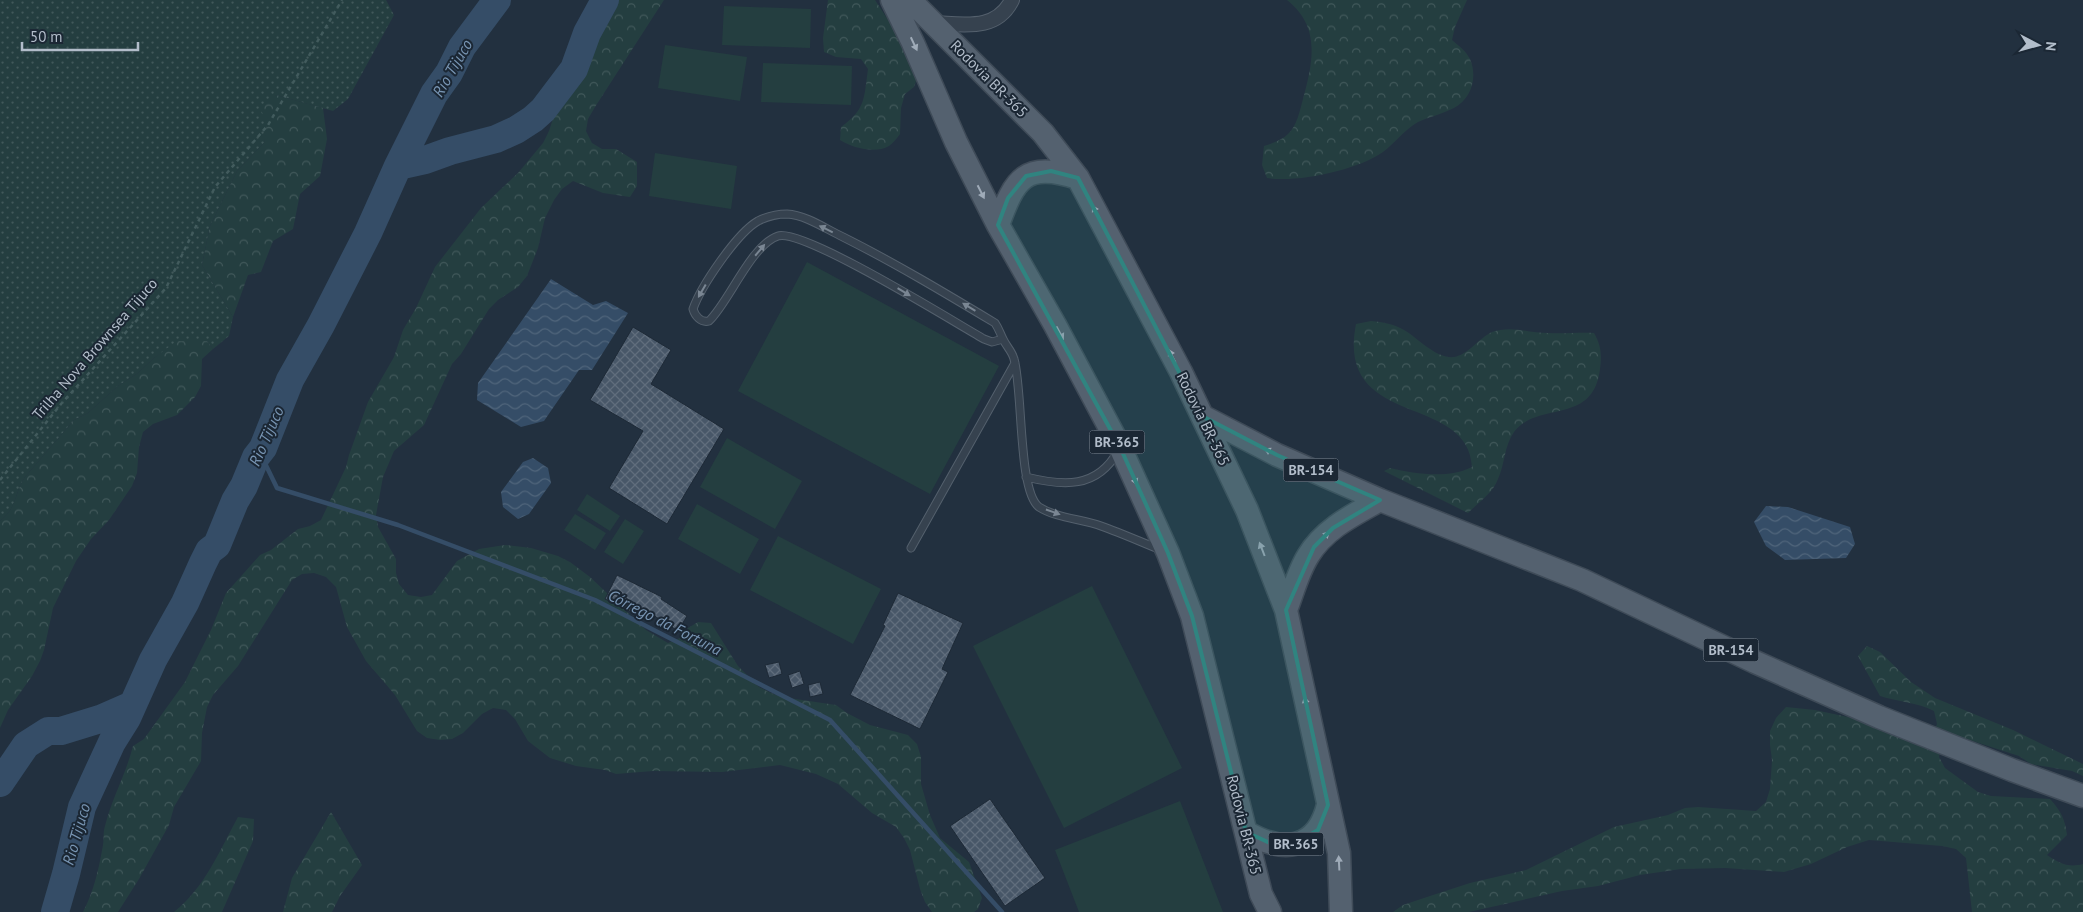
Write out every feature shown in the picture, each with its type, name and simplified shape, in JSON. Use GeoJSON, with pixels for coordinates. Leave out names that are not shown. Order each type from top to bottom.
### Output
{"type":"FeatureCollection","features":[{"type":"Feature","properties":{"kind":"main road","name":"Rodovia BR-365"},"geometry":{"type":"LineString","coordinates":[[892,0],[914,43],[956,142],[998,225],[1055,325],[1120,448],[1168,553],[1192,616],[1261,894],[1270,912]]}},
{"type":"Feature","properties":{"kind":"main road","name":"Rodovia BR-365"},"geometry":{"type":"LineString","coordinates":[[910,0],[1043,134],[1078,178],[1202,416],[1247,510],[1286,610],[1339,853],[1341,912]]}},
{"type":"Feature","properties":{"kind":"main road"},"geometry":{"type":"LineString","coordinates":[[998,225],[1013,189],[1031,173],[1051,171],[1078,178]]}},
{"type":"Feature","properties":{"kind":"main road","name":"BR-154"},"geometry":{"type":"LineString","coordinates":[[1202,416],[1277,455],[1380,500],[1582,580],[1755,662],[1880,717],[2012,770],[2083,796]]}},
{"type":"Feature","properties":{"kind":"main road"},"geometry":{"type":"LineString","coordinates":[[1286,610],[1301,570],[1314,547],[1338,525],[1380,500]]}},
{"type":"Feature","properties":{"kind":"main road","name":"BR-365"},"geometry":{"type":"LineString","coordinates":[[1246,832],[1272,844],[1292,845],[1318,830],[1324,820],[1328,805]]}},
{"type":"Feature","properties":{"kind":"street"},"geometry":{"type":"LineString","coordinates":[[933,23],[970,24],[990,22],[1007,10],[1012,0]]}},
{"type":"Feature","properties":{"kind":"lane"},"geometry":{"type":"LineString","coordinates":[[1003,339],[992,342],[984,340],[886,282],[816,246],[786,236],[778,236],[766,244],[749,264],[709,321],[706,322],[697,317],[693,309],[712,274],[735,242],[758,222],[776,215],[786,214],[797,216],[822,226],[892,262],[995,323],[1002,331],[1003,339],[1014,356],[1026,477],[1032,500],[1040,507],[1101,526],[1168,553]]}},
{"type":"Feature","properties":{"kind":"lane"},"geometry":{"type":"LineString","coordinates":[[911,548],[1015,363]]}},
{"type":"Feature","properties":{"kind":"lane"},"geometry":{"type":"LineString","coordinates":[[1026,477],[1059,483],[1076,483],[1092,477],[1104,469],[1110,464],[1120,448]]}},
{"type":"Feature","properties":{"kind":"path","name":"Trilha Nova Brownsea Tijuco"},"geometry":{"type":"LineString","coordinates":[[0,480],[61,404],[166,288],[215,187],[268,125],[342,0]]}},
{"type":"Feature","properties":{"kind":"highlighted area"},"geometry":{"type":"Polygon","coordinates":[[[1051,171],[1078,178],[1202,416],[1277,455],[1380,500],[1333,528],[1314,547],[1286,610],[1328,805],[1318,830],[1292,845],[1272,844],[1246,832],[1192,616],[1168,553],[1120,447],[998,225],[1008,198],[1026,176],[1051,171]]]}},
{"type":"Feature","properties":{"kind":"green space"},"geometry":{"type":"Polygon","coordinates":[[[0,0],[386,0],[394,15],[348,99],[333,111],[276,95],[264,143],[237,171],[210,226],[202,265],[233,317],[229,336],[213,349],[207,341],[177,342],[154,358],[138,373],[118,386],[88,413],[74,420],[25,477],[13,505],[6,516],[0,521],[0,0]]]}},
{"type":"Feature","properties":{"kind":"green space"},"geometry":{"type":"Polygon","coordinates":[[[610,0],[664,0],[595,107],[588,119],[586,131],[592,143],[602,149],[616,149],[637,162],[637,186],[630,197],[603,193],[573,181],[562,189],[545,218],[538,248],[527,276],[518,287],[498,300],[489,309],[461,354],[452,364],[424,425],[394,451],[383,477],[376,515],[378,527],[396,559],[396,573],[399,584],[408,595],[421,597],[432,595],[457,561],[479,549],[505,545],[531,548],[558,556],[570,562],[590,577],[646,630],[668,643],[680,638],[688,628],[698,622],[711,623],[738,666],[759,687],[782,697],[836,705],[870,725],[908,735],[917,744],[921,757],[921,784],[930,815],[940,838],[969,862],[982,898],[978,909],[974,912],[932,912],[925,902],[920,889],[910,850],[896,827],[872,813],[838,784],[816,774],[780,765],[722,772],[653,771],[616,774],[605,770],[576,766],[550,758],[528,741],[515,719],[506,710],[493,708],[482,714],[463,733],[452,739],[427,738],[417,731],[395,695],[366,661],[347,627],[336,587],[326,577],[314,573],[302,574],[292,580],[238,666],[213,695],[207,707],[202,733],[201,761],[174,807],[169,825],[118,912],[83,912],[96,879],[103,845],[104,828],[133,746],[144,739],[185,682],[211,630],[226,593],[260,555],[271,550],[298,529],[310,526],[321,520],[346,467],[368,402],[394,357],[403,330],[416,308],[435,267],[481,208],[518,173],[543,143],[561,94],[576,70],[610,0]]]}},
{"type":"Feature","properties":{"kind":"green space"},"geometry":{"type":"Polygon","coordinates":[[[828,0],[875,0],[896,32],[918,75],[914,87],[905,94],[901,108],[900,134],[889,146],[871,150],[840,140],[841,127],[855,114],[862,102],[868,69],[861,59],[836,57],[824,52],[823,38],[828,0]]]}},
{"type":"Feature","properties":{"kind":"green space"},"geometry":{"type":"Polygon","coordinates":[[[1287,0],[1467,0],[1455,27],[1452,40],[1470,59],[1473,80],[1469,94],[1454,108],[1418,122],[1383,152],[1359,164],[1310,177],[1294,179],[1267,178],[1262,165],[1264,146],[1283,138],[1294,127],[1310,72],[1312,46],[1310,33],[1298,10],[1287,0]]]}},
{"type":"Feature","properties":{"kind":"green space"},"geometry":{"type":"Polygon","coordinates":[[[724,6],[811,9],[810,48],[722,45],[724,6]]]}},
{"type":"Feature","properties":{"kind":"green space"},"geometry":{"type":"Polygon","coordinates":[[[665,45],[747,57],[740,101],[658,88],[665,45]]]}},
{"type":"Feature","properties":{"kind":"green space"},"geometry":{"type":"Polygon","coordinates":[[[763,63],[852,66],[851,105],[761,102],[763,63]]]}},
{"type":"Feature","properties":{"kind":"green space"},"geometry":{"type":"Polygon","coordinates":[[[276,95],[323,108],[327,139],[320,176],[300,194],[293,229],[273,241],[261,272],[248,275],[233,317],[202,265],[210,226],[237,171],[264,143],[267,125],[260,107],[276,95]]]}},
{"type":"Feature","properties":{"kind":"green space"},"geometry":{"type":"Polygon","coordinates":[[[655,153],[737,166],[731,209],[649,196],[655,153]]]}},
{"type":"Feature","properties":{"kind":"green space"},"geometry":{"type":"Polygon","coordinates":[[[807,262],[999,366],[930,494],[738,391],[807,262]]]}},
{"type":"Feature","properties":{"kind":"green space"},"geometry":{"type":"Polygon","coordinates":[[[1371,321],[1400,328],[1434,351],[1447,357],[1459,356],[1487,335],[1499,330],[1513,329],[1541,333],[1594,333],[1600,350],[1600,369],[1595,387],[1587,398],[1576,406],[1525,422],[1514,432],[1508,443],[1496,484],[1468,513],[1384,471],[1390,468],[1410,472],[1442,474],[1463,471],[1472,467],[1465,444],[1449,428],[1382,396],[1365,381],[1355,358],[1356,324],[1371,321]]]}},
{"type":"Feature","properties":{"kind":"green space"},"geometry":{"type":"Polygon","coordinates":[[[177,341],[207,341],[213,349],[202,359],[201,386],[195,397],[177,415],[153,424],[143,432],[139,447],[137,473],[132,486],[109,520],[91,539],[76,561],[53,608],[40,661],[32,676],[8,710],[0,728],[0,521],[6,516],[13,505],[25,477],[74,420],[88,413],[118,386],[138,373],[177,341]]]}},
{"type":"Feature","properties":{"kind":"green space"},"geometry":{"type":"Polygon","coordinates":[[[727,438],[802,481],[775,529],[700,487],[727,438]]]}},
{"type":"Feature","properties":{"kind":"green space"},"geometry":{"type":"Polygon","coordinates":[[[587,494],[620,516],[610,531],[577,510],[587,494]]]}},
{"type":"Feature","properties":{"kind":"green space"},"geometry":{"type":"Polygon","coordinates":[[[697,504],[759,539],[740,574],[678,539],[697,504]]]}},
{"type":"Feature","properties":{"kind":"green space"},"geometry":{"type":"Polygon","coordinates":[[[575,514],[606,533],[595,550],[564,530],[575,514]]]}},
{"type":"Feature","properties":{"kind":"green space"},"geometry":{"type":"Polygon","coordinates":[[[625,519],[644,531],[623,564],[604,552],[625,519]]]}},
{"type":"Feature","properties":{"kind":"green space"},"geometry":{"type":"Polygon","coordinates":[[[778,536],[881,589],[853,644],[750,590],[778,536]]]}},
{"type":"Feature","properties":{"kind":"green space"},"geometry":{"type":"Polygon","coordinates":[[[1092,586],[1182,768],[1064,828],[973,646],[1092,586]]]}},
{"type":"Feature","properties":{"kind":"green space"},"geometry":{"type":"Polygon","coordinates":[[[1867,646],[1880,652],[1911,682],[1935,698],[2013,730],[2083,764],[2083,776],[2072,771],[2031,764],[2019,756],[1951,734],[1941,741],[1939,757],[1945,768],[1978,792],[1991,796],[2050,799],[2062,816],[2067,835],[2047,855],[2064,864],[2083,864],[2083,912],[1972,912],[1966,858],[1956,849],[1942,846],[1869,840],[1847,847],[1811,864],[1784,872],[1725,868],[1681,869],[1640,875],[1598,886],[1562,891],[1469,912],[1393,912],[1403,905],[1470,883],[1526,870],[1614,827],[1668,815],[1685,808],[1698,807],[1756,811],[1766,802],[1770,789],[1772,760],[1770,731],[1776,718],[1786,707],[1815,710],[1857,719],[1907,740],[1932,736],[1937,724],[1934,711],[1880,696],[1858,656],[1867,646]]]}},
{"type":"Feature","properties":{"kind":"green space"},"geometry":{"type":"Polygon","coordinates":[[[1180,801],[1223,912],[1079,912],[1055,850],[1180,801]]]}},
{"type":"Feature","properties":{"kind":"green space"},"geometry":{"type":"Polygon","coordinates":[[[331,812],[362,865],[340,896],[332,912],[283,912],[292,878],[331,812]]]}},
{"type":"Feature","properties":{"kind":"green space"},"geometry":{"type":"Polygon","coordinates":[[[238,817],[254,819],[253,841],[222,912],[174,912],[203,880],[238,817]]]}},
{"type":"Feature","properties":{"kind":"water"},"geometry":{"type":"Polygon","coordinates":[[[551,279],[593,305],[606,301],[628,313],[592,370],[579,370],[544,421],[521,427],[477,400],[478,383],[551,279]]]}},
{"type":"Feature","properties":{"kind":"water"},"geometry":{"type":"Polygon","coordinates":[[[533,458],[548,468],[551,483],[529,514],[518,519],[503,507],[501,492],[523,462],[533,458]]]}},
{"type":"Feature","properties":{"kind":"water"},"geometry":{"type":"Polygon","coordinates":[[[1766,506],[1788,507],[1850,527],[1855,544],[1846,558],[1785,560],[1766,546],[1754,522],[1766,506]]]}},
{"type":"Feature","properties":{"kind":"building"},"geometry":{"type":"Polygon","coordinates":[[[633,327],[671,350],[651,384],[724,429],[667,524],[609,488],[643,431],[590,400],[633,327]]]}},
{"type":"Feature","properties":{"kind":"building"},"geometry":{"type":"Polygon","coordinates":[[[617,575],[662,597],[661,599],[687,616],[678,631],[653,615],[650,621],[605,599],[617,575]]]}},
{"type":"Feature","properties":{"kind":"building"},"geometry":{"type":"Polygon","coordinates":[[[898,593],[963,623],[942,669],[948,672],[920,729],[850,695],[885,626],[883,625],[898,593]]]}},
{"type":"Feature","properties":{"kind":"building"},"geometry":{"type":"Polygon","coordinates":[[[779,662],[782,674],[769,678],[765,665],[779,662]]]}},
{"type":"Feature","properties":{"kind":"building"},"geometry":{"type":"Polygon","coordinates":[[[800,671],[804,684],[792,688],[788,675],[800,671]]]}},
{"type":"Feature","properties":{"kind":"building"},"geometry":{"type":"Polygon","coordinates":[[[820,682],[823,694],[810,697],[808,685],[820,682]]]}},
{"type":"Feature","properties":{"kind":"building"},"geometry":{"type":"Polygon","coordinates":[[[990,799],[1045,878],[1005,906],[950,826],[990,799]]]}},
{"type":"Feature","properties":{"kind":"waterway","name":"Córrego da Fortuna"},"geometry":{"type":"LineString","coordinates":[[55,912],[82,807],[112,742],[127,718],[153,660],[185,603],[209,551],[217,545],[235,501],[244,486],[256,457],[263,448],[290,380],[321,325],[368,233],[398,166],[434,94],[449,73],[462,47],[497,0]]}},
{"type":"Feature","properties":{"kind":"waterway","name":"Rio Tijuco"},"geometry":{"type":"LineString","coordinates":[[398,166],[496,139],[516,130],[533,119],[543,110],[574,69],[587,33],[605,0]]}},
{"type":"Feature","properties":{"kind":"waterway","name":"Córrego da Fortuna"},"geometry":{"type":"LineString","coordinates":[[260,453],[277,488],[398,525],[595,600],[830,720],[1002,912]]}},
{"type":"Feature","properties":{"kind":"waterway","name":"Rio Tijuco"},"geometry":{"type":"LineString","coordinates":[[0,783],[26,745],[48,731],[61,731],[100,719],[132,705]]}}]}
